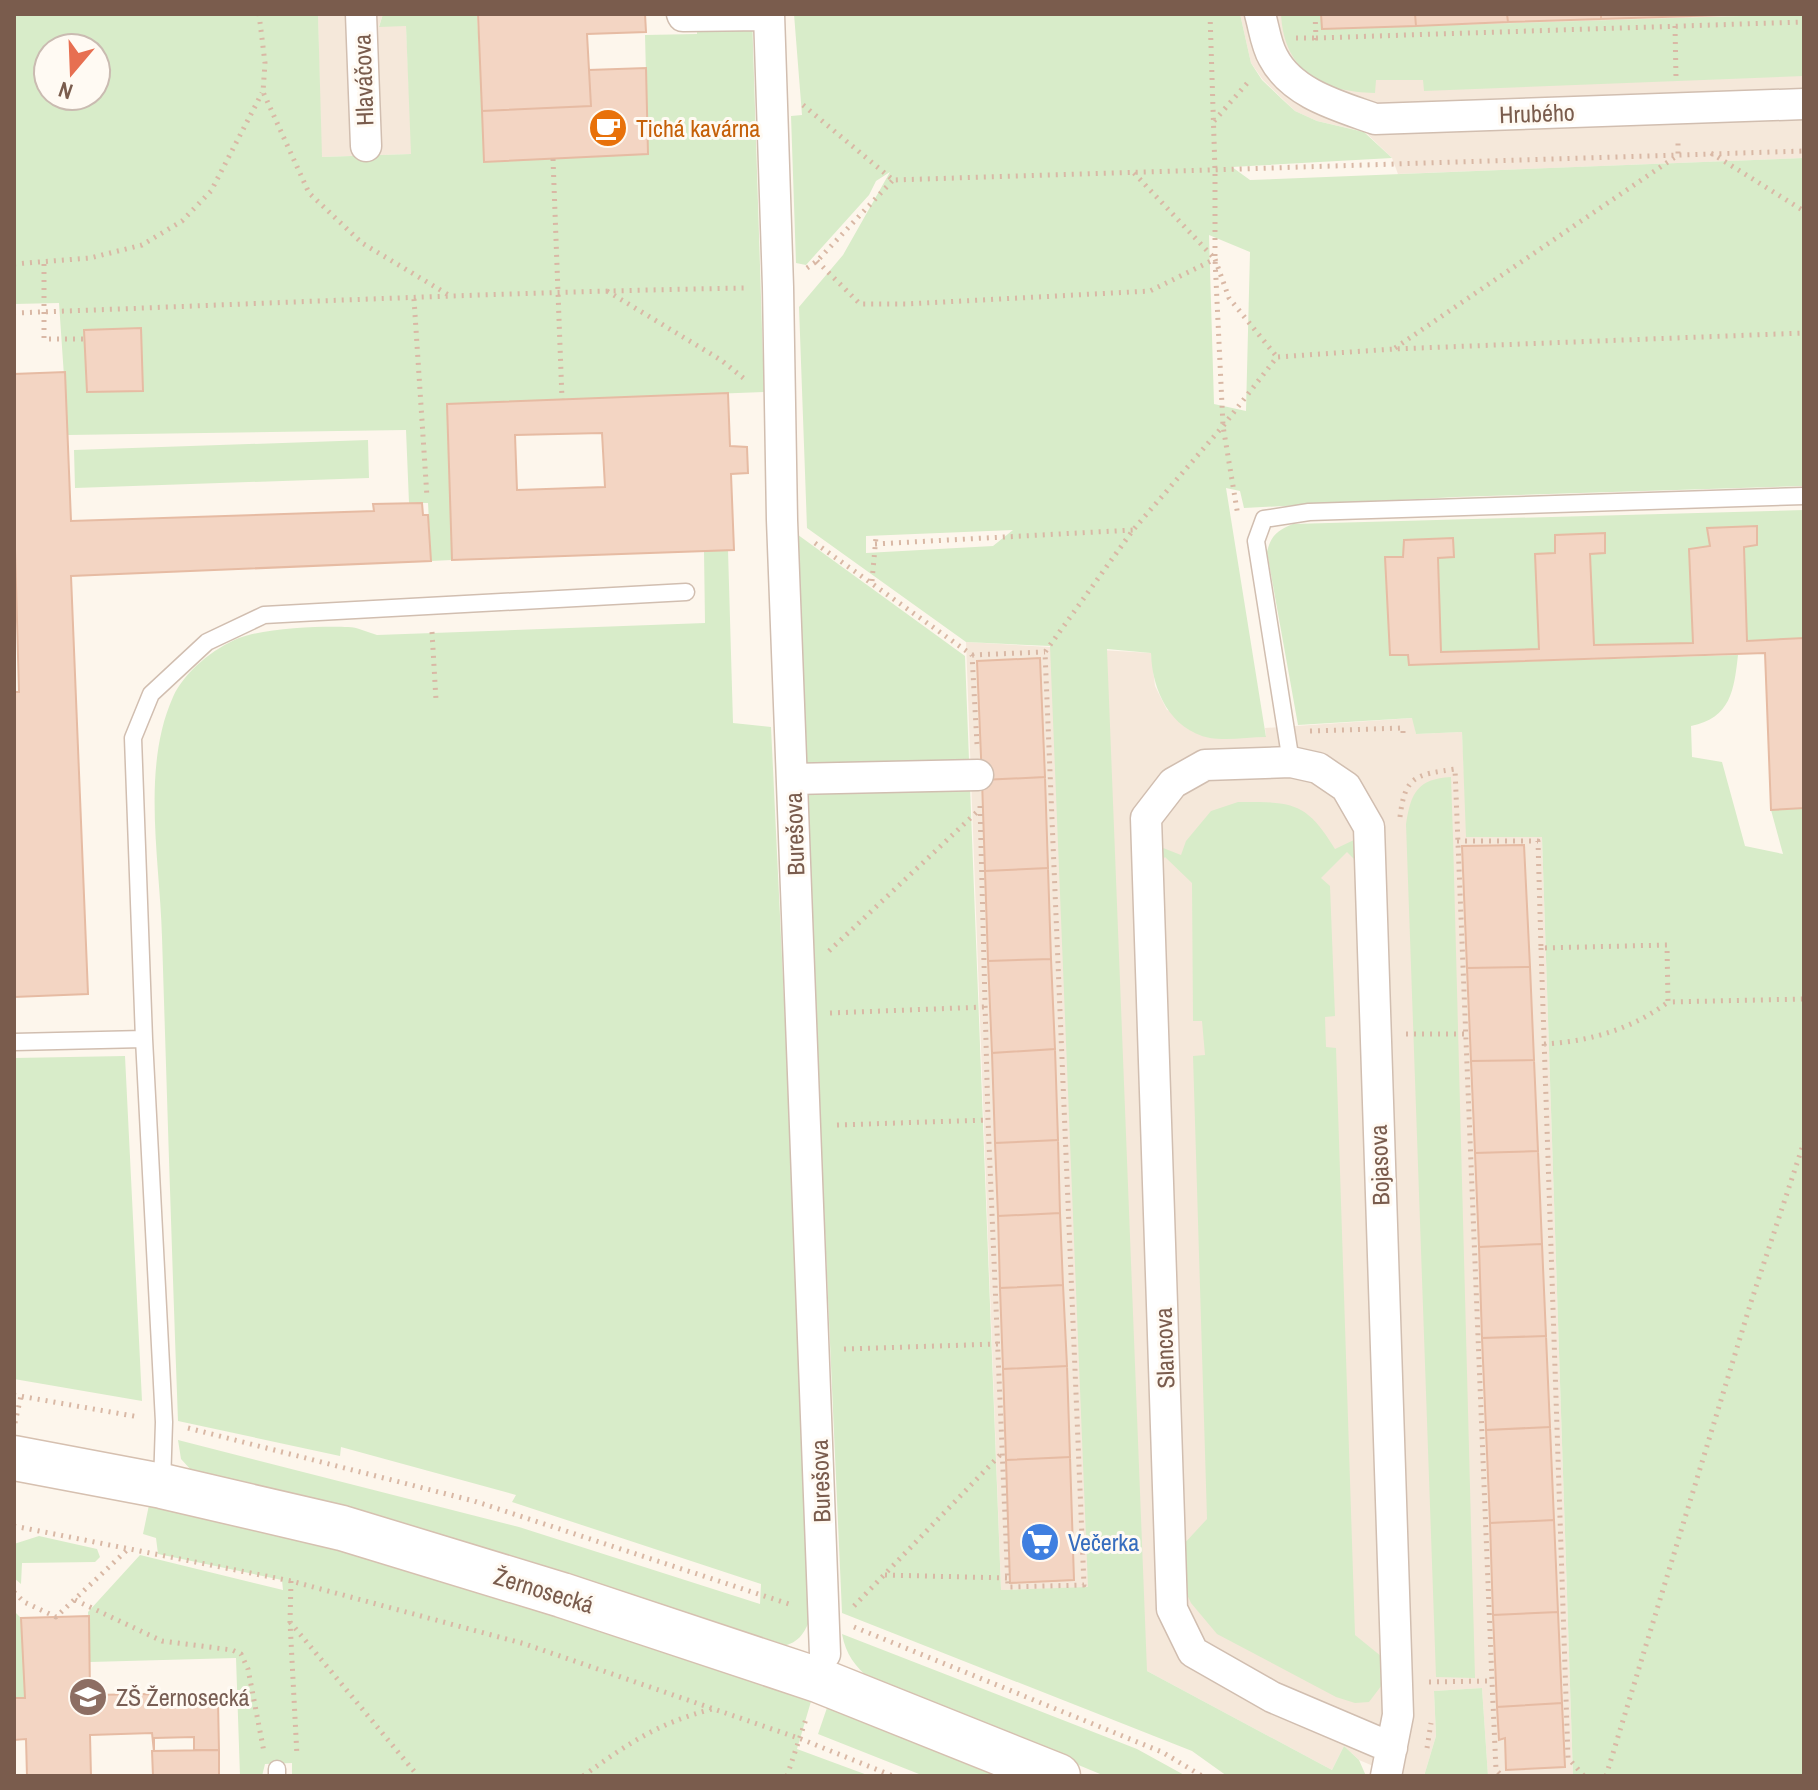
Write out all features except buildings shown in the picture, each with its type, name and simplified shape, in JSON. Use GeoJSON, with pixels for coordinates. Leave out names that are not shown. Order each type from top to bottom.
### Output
{"type":"FeatureCollection","features":[{"type":"Feature","properties":{"kind":"street","name":"Hlaváčova"},"geometry":{"type":"LineString","coordinates":[[361,14],[366,146]]}},
{"type":"Feature","properties":{"kind":"street"},"geometry":{"type":"LineString","coordinates":[[682,14],[769,14]]}},
{"type":"Feature","properties":{"kind":"street","name":"Burešova"},"geometry":{"type":"LineString","coordinates":[[769,14],[782,520],[801,1014],[815,1350],[832,1618],[825,1654]]}},
{"type":"Feature","properties":{"kind":"street","name":"Hrubého"},"geometry":{"type":"LineString","coordinates":[[1260,14],[1271,56],[1283,72],[1320,99],[1375,119],[1804,104]]}},
{"type":"Feature","properties":{"kind":"street","name":"Bojasova"},"geometry":{"type":"LineString","coordinates":[[1146,818],[1173,783],[1205,765],[1290,747],[1346,787],[1369,827],[1398,1715],[1389,1762]]}},
{"type":"Feature","properties":{"kind":"street"},"geometry":{"type":"LineString","coordinates":[[792,779],[978,775]]}},
{"type":"Feature","properties":{"kind":"street","name":"Slancova"},"geometry":{"type":"LineString","coordinates":[[1146,818],[1172,1609],[1193,1652],[1389,1762]]}},
{"type":"Feature","properties":{"kind":"street","name":"Žernosecká"},"geometry":{"type":"LineString","coordinates":[[14,1458],[162,1486],[342,1528],[562,1595],[818,1680],[1058,1776]]}},
{"type":"Feature","properties":{"kind":"lane"},"geometry":{"type":"LineString","coordinates":[[1290,747],[1256,541],[1264,519],[1309,512],[1804,496]]}},
{"type":"Feature","properties":{"kind":"lane"},"geometry":{"type":"LineString","coordinates":[[162,1486],[164,1422],[144,1039],[133,738],[151,694],[207,642],[264,615],[686,592]]}},
{"type":"Feature","properties":{"kind":"lane"},"geometry":{"type":"LineString","coordinates":[[14,1042],[144,1039]]}},
{"type":"Feature","properties":{"kind":"path"},"geometry":{"type":"LineString","coordinates":[[14,264],[90,258],[142,245],[182,221],[211,191],[263,92],[265,63],[259,14]]}},
{"type":"Feature","properties":{"kind":"path"},"geometry":{"type":"LineString","coordinates":[[1210,14],[1215,259],[1223,426],[1238,518]]}},
{"type":"Feature","properties":{"kind":"path"},"geometry":{"type":"LineString","coordinates":[[1315,14],[1316,38],[1804,22]]}},
{"type":"Feature","properties":{"kind":"path"},"geometry":{"type":"LineString","coordinates":[[1675,26],[1676,79]]}},
{"type":"Feature","properties":{"kind":"path"},"geometry":{"type":"LineString","coordinates":[[772,79],[893,180],[1804,151]]}},
{"type":"Feature","properties":{"kind":"path"},"geometry":{"type":"LineString","coordinates":[[263,92],[309,193],[362,243],[453,298]]}},
{"type":"Feature","properties":{"kind":"path"},"geometry":{"type":"LineString","coordinates":[[1678,126],[1678,155]]}},
{"type":"Feature","properties":{"kind":"path"},"geometry":{"type":"LineString","coordinates":[[1710,153],[1804,211]]}},
{"type":"Feature","properties":{"kind":"path"},"geometry":{"type":"LineString","coordinates":[[1394,349],[1678,155]]}},
{"type":"Feature","properties":{"kind":"path"},"geometry":{"type":"LineString","coordinates":[[553,159],[562,399]]}},
{"type":"Feature","properties":{"kind":"path"},"geometry":{"type":"LineString","coordinates":[[1134,173],[1215,259],[1229,298],[1277,357]]}},
{"type":"Feature","properties":{"kind":"path"},"geometry":{"type":"LineString","coordinates":[[14,313],[607,290],[778,287],[817,261],[893,180]]}},
{"type":"Feature","properties":{"kind":"path"},"geometry":{"type":"LineString","coordinates":[[817,261],[860,304],[906,304],[1150,291],[1215,259]]}},
{"type":"Feature","properties":{"kind":"path"},"geometry":{"type":"LineString","coordinates":[[44,264],[44,339],[84,339]]}},
{"type":"Feature","properties":{"kind":"path"},"geometry":{"type":"LineString","coordinates":[[607,290],[721,360],[781,409]]}},
{"type":"Feature","properties":{"kind":"path"},"geometry":{"type":"LineString","coordinates":[[414,299],[427,497]]}},
{"type":"Feature","properties":{"kind":"path"},"geometry":{"type":"LineString","coordinates":[[782,520],[972,655],[1045,652]]}},
{"type":"Feature","properties":{"kind":"path"},"geometry":{"type":"LineString","coordinates":[[872,582],[875,541],[1133,530]]}},
{"type":"Feature","properties":{"kind":"path"},"geometry":{"type":"LineString","coordinates":[[432,632],[436,700]]}},
{"type":"Feature","properties":{"kind":"path"},"geometry":{"type":"LineString","coordinates":[[972,655],[999,1344],[1000,1455],[1008,1587],[1084,1585],[1071,1285]]}},
{"type":"Feature","properties":{"kind":"path"},"geometry":{"type":"LineString","coordinates":[[1290,747],[1403,728],[1403,735]]}},
{"type":"Feature","properties":{"kind":"path"},"geometry":{"type":"LineString","coordinates":[[1410,781],[1423,774],[1455,769],[1496,1770],[1502,1776]]}},
{"type":"Feature","properties":{"kind":"path"},"geometry":{"type":"LineString","coordinates":[[800,978],[980,809]]}},
{"type":"Feature","properties":{"kind":"path"},"geometry":{"type":"LineString","coordinates":[[1457,841],[1538,841],[1568,1758],[1584,1776]]}},
{"type":"Feature","properties":{"kind":"path"},"geometry":{"type":"LineString","coordinates":[[1541,948],[1667,945],[1668,1002]]}},
{"type":"Feature","properties":{"kind":"path"},"geometry":{"type":"LineString","coordinates":[[1544,1044],[1579,1042],[1647,1017],[1668,1002],[1804,999]]}},
{"type":"Feature","properties":{"kind":"path"},"geometry":{"type":"LineString","coordinates":[[801,1014],[985,1007]]}},
{"type":"Feature","properties":{"kind":"path"},"geometry":{"type":"LineString","coordinates":[[1406,1034],[1464,1034]]}},
{"type":"Feature","properties":{"kind":"path"},"geometry":{"type":"LineString","coordinates":[[806,1126],[988,1120]]}},
{"type":"Feature","properties":{"kind":"path"},"geometry":{"type":"LineString","coordinates":[[1606,1776],[1751,1302],[1804,1142]]}},
{"type":"Feature","properties":{"kind":"path"},"geometry":{"type":"LineString","coordinates":[[815,1350],[999,1344]]}},
{"type":"Feature","properties":{"kind":"path"},"geometry":{"type":"LineString","coordinates":[[14,1430],[17,1396],[164,1422],[474,1501],[832,1618],[1162,1752],[1202,1776]]}},
{"type":"Feature","properties":{"kind":"path"},"geometry":{"type":"LineString","coordinates":[[832,1618],[885,1575],[1000,1455]]}},
{"type":"Feature","properties":{"kind":"path"},"geometry":{"type":"LineString","coordinates":[[14,1526],[291,1581],[525,1644],[801,1739],[893,1776]]}},
{"type":"Feature","properties":{"kind":"path"},"geometry":{"type":"LineString","coordinates":[[14,1592],[24,1602],[56,1617],[129,1548]]}},
{"type":"Feature","properties":{"kind":"path"},"geometry":{"type":"LineString","coordinates":[[885,1575],[1007,1578]]}},
{"type":"Feature","properties":{"kind":"path"},"geometry":{"type":"LineString","coordinates":[[291,1581],[297,1763]]}},
{"type":"Feature","properties":{"kind":"path"},"geometry":{"type":"LineString","coordinates":[[75,1600],[162,1641],[241,1654],[248,1669],[263,1747],[269,1764],[277,1773]]}},
{"type":"Feature","properties":{"kind":"path"},"geometry":{"type":"LineString","coordinates":[[290,1622],[418,1776]]}},
{"type":"Feature","properties":{"kind":"path"},"geometry":{"type":"LineString","coordinates":[[1429,1682],[1492,1681]]}},
{"type":"Feature","properties":{"kind":"path"},"geometry":{"type":"LineString","coordinates":[[583,1776],[642,1734],[713,1708]]}},
{"type":"Feature","properties":{"kind":"path"},"geometry":{"type":"LineString","coordinates":[[787,1776],[801,1739]]}},
{"type":"Feature","properties":{"kind":"shaded area"},"geometry":{"type":"Polygon","coordinates":[[[318,14],[383,14],[379,26],[406,26],[412,154],[321,157],[318,14]]]}},
{"type":"Feature","properties":{"kind":"shaded area"},"geometry":{"type":"Polygon","coordinates":[[[1240,14],[1804,14],[1804,158],[1398,174],[1392,158],[1365,132],[1317,121],[1295,111],[1263,80],[1251,63],[1240,14]]]}},
{"type":"Feature","properties":{"kind":"shaded area"},"geometry":{"type":"Polygon","coordinates":[[[966,642],[1151,653],[1155,686],[1167,710],[1266,736],[1265,728],[1413,718],[1416,734],[1462,732],[1467,837],[1542,837],[1573,1776],[1488,1776],[1482,1688],[1434,1691],[1436,1736],[1424,1776],[1397,1776],[1359,1760],[1344,1746],[1332,1770],[1147,1671],[1088,1588],[1001,1590],[966,642]]]}},
{"type":"Feature","properties":{"kind":"green space"},"geometry":{"type":"Polygon","coordinates":[[[14,14],[318,14],[322,157],[411,154],[406,26],[379,27],[383,14],[477,14],[485,162],[648,154],[645,35],[697,34],[697,14],[752,14],[764,392],[448,404],[452,560],[431,561],[428,503],[409,503],[406,430],[68,435],[59,303],[14,304],[14,14]],[[141,328],[84,331],[87,392],[143,391],[141,328]]]}},
{"type":"Feature","properties":{"kind":"green space"},"geometry":{"type":"Polygon","coordinates":[[[794,14],[1240,14],[1251,63],[1262,80],[1283,100],[1295,111],[1317,121],[1364,132],[1392,158],[1232,167],[1250,180],[1804,158],[1804,486],[1456,497],[1244,508],[1240,491],[1226,488],[1266,737],[1217,739],[1196,734],[1184,727],[1166,706],[1155,681],[1151,653],[1107,649],[1147,1671],[1332,1770],[1344,1746],[1359,1760],[1366,1776],[1227,1776],[1192,1751],[842,1613],[794,532],[965,656],[1001,1590],[1088,1587],[1050,646],[966,642],[807,528],[799,307],[843,255],[890,172],[876,181],[869,195],[806,265],[796,263],[791,116],[802,115],[794,14]],[[1209,235],[1214,404],[1246,411],[1250,252],[1209,235]],[[1013,530],[866,536],[866,553],[993,546],[1013,530]]]}},
{"type":"Feature","properties":{"kind":"green space"},"geometry":{"type":"Polygon","coordinates":[[[1281,14],[1321,14],[1323,29],[1804,14],[1804,76],[1424,91],[1423,80],[1376,80],[1375,93],[1356,92],[1323,83],[1298,64],[1284,34],[1281,14]]]}},
{"type":"Feature","properties":{"kind":"green space"},"geometry":{"type":"Polygon","coordinates":[[[368,440],[369,478],[75,488],[74,450],[368,440]]]}},
{"type":"Feature","properties":{"kind":"green space"},"geometry":{"type":"Polygon","coordinates":[[[1804,510],[1804,638],[1747,641],[1744,547],[1757,545],[1756,526],[1708,528],[1710,546],[1689,549],[1693,643],[1594,645],[1590,554],[1605,553],[1605,534],[1555,535],[1555,553],[1535,554],[1539,649],[1441,652],[1438,558],[1453,538],[1404,540],[1403,557],[1385,558],[1390,655],[1408,655],[1410,665],[1738,655],[1728,701],[1715,716],[1691,726],[1692,757],[1722,762],[1745,846],[1783,854],[1771,810],[1804,808],[1804,1776],[1573,1776],[1542,837],[1466,837],[1462,732],[1416,734],[1412,718],[1298,725],[1267,552],[1276,534],[1293,524],[1804,510]]]}},
{"type":"Feature","properties":{"kind":"green space"},"geometry":{"type":"Polygon","coordinates":[[[728,550],[733,723],[771,727],[802,1378],[809,1622],[800,1637],[784,1646],[192,1471],[181,1459],[178,1440],[519,1527],[760,1604],[761,1584],[512,1502],[516,1495],[341,1447],[340,1456],[178,1421],[155,815],[158,754],[163,725],[173,697],[192,670],[229,642],[263,632],[308,627],[351,627],[377,635],[705,623],[704,551],[728,550]]]}},
{"type":"Feature","properties":{"kind":"green space"},"geometry":{"type":"Polygon","coordinates":[[[1451,777],[1475,1678],[1436,1677],[1406,824],[1410,804],[1418,790],[1430,781],[1451,777]]]}},
{"type":"Feature","properties":{"kind":"green space"},"geometry":{"type":"Polygon","coordinates":[[[1238,802],[1285,804],[1296,808],[1315,821],[1335,849],[1356,839],[1355,860],[1347,852],[1321,878],[1330,886],[1335,1016],[1325,1017],[1326,1047],[1336,1048],[1355,1635],[1387,1661],[1385,1681],[1369,1702],[1355,1703],[1336,1697],[1217,1634],[1191,1603],[1181,1582],[1182,1546],[1207,1519],[1193,1056],[1205,1055],[1202,1021],[1193,1021],[1192,883],[1165,857],[1157,866],[1158,846],[1181,855],[1186,841],[1211,811],[1238,802]]]}},
{"type":"Feature","properties":{"kind":"green space"},"geometry":{"type":"Polygon","coordinates":[[[125,1056],[142,1401],[14,1379],[14,1058],[125,1056]]]}},
{"type":"Feature","properties":{"kind":"green space"},"geometry":{"type":"Polygon","coordinates":[[[162,1486],[812,1698],[797,1749],[870,1776],[292,1776],[292,1763],[265,1764],[262,1776],[240,1776],[236,1658],[90,1662],[88,1612],[140,1555],[283,1590],[282,1580],[158,1554],[156,1538],[143,1534],[149,1505],[162,1486]]]}},
{"type":"Feature","properties":{"kind":"green space"},"geometry":{"type":"Polygon","coordinates":[[[39,1536],[97,1549],[100,1557],[95,1562],[22,1563],[21,1584],[14,1578],[14,1544],[39,1536]]]}},
{"type":"Feature","properties":{"kind":"green space"},"geometry":{"type":"Polygon","coordinates":[[[14,1611],[21,1618],[25,1698],[14,1698],[14,1611]]]}},
{"type":"Feature","properties":{"kind":"green space"},"geometry":{"type":"Polygon","coordinates":[[[842,1634],[1137,1749],[1186,1776],[1105,1776],[870,1679],[852,1660],[842,1634]]]}},
{"type":"Feature","properties":{"kind":"green space"},"geometry":{"type":"Polygon","coordinates":[[[1482,1688],[1488,1776],[1424,1776],[1436,1736],[1434,1691],[1482,1688]]]}},
{"type":"Feature","properties":{"kind":"green space"},"geometry":{"type":"Polygon","coordinates":[[[829,1702],[1014,1776],[924,1776],[818,1734],[829,1702]]]}},
{"type":"Feature","properties":{"kind":"place","name":"Tichá kavárna"},"geometry":{"type":"Point","coordinates":[608,128]}},
{"type":"Feature","properties":{"kind":"place","name":"Večerka"},"geometry":{"type":"Point","coordinates":[1040,1542]}},
{"type":"Feature","properties":{"kind":"place","name":"ZŠ Žernosecká"},"geometry":{"type":"Point","coordinates":[88,1697]}}]}
